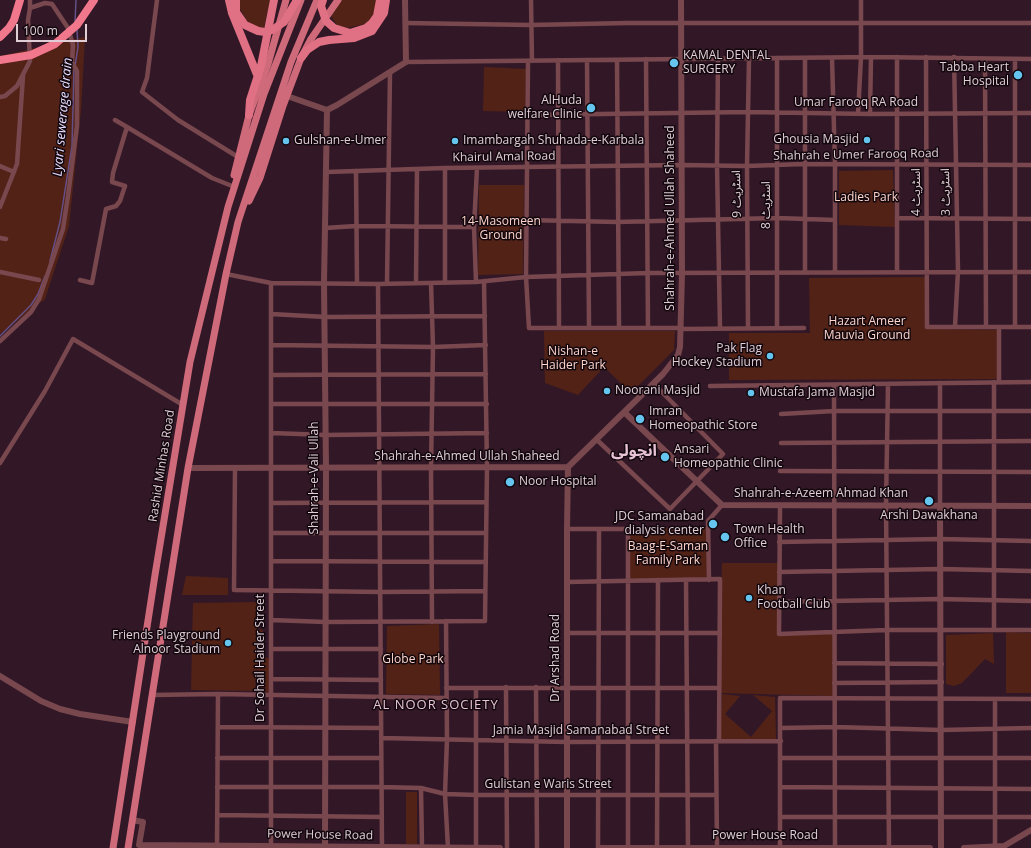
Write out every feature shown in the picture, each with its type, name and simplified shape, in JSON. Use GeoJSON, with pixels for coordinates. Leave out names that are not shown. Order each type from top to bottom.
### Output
{"type":"FeatureCollection","features":[{"type":"Feature","properties":{"kind":"highway"},"geometry":{"type":"LineString","coordinates":[[0,37],[9,28],[14,20],[20,0]]}},
{"type":"Feature","properties":{"kind":"highway"},"geometry":{"type":"LineString","coordinates":[[0,60],[31,55],[55,44],[77,25],[94,0]]}},
{"type":"Feature","properties":{"kind":"highway"},"geometry":{"type":"LineString","coordinates":[[229,0],[232,13],[258,77]]}},
{"type":"Feature","properties":{"kind":"highway"},"geometry":{"type":"LineString","coordinates":[[236,0],[236,12],[245,25],[258,31],[265,32],[272,30],[284,22],[296,0]]}},
{"type":"Feature","properties":{"kind":"highway"},"geometry":{"type":"LineString","coordinates":[[249,115],[250,100],[258,77],[274,0]]}},
{"type":"Feature","properties":{"kind":"highway"},"geometry":{"type":"LineString","coordinates":[[322,0],[321,6],[326,21],[334,28],[350,33],[366,28],[372,23],[377,16],[380,0]]}},
{"type":"Feature","properties":{"kind":"highway"},"geometry":{"type":"LineString","coordinates":[[301,58],[307,50],[319,42],[341,38],[354,38],[372,31],[384,13],[386,0]]}},
{"type":"Feature","properties":{"kind":"main road"},"geometry":{"type":"LineString","coordinates":[[228,207],[238,157],[249,115],[268,64],[286,0]]}},
{"type":"Feature","properties":{"kind":"main road","name":"Rashid Minhas Road"},"geometry":{"type":"LineString","coordinates":[[113,848],[154,575],[190,362],[228,207],[264,94],[301,0]]}},
{"type":"Feature","properties":{"kind":"main road"},"geometry":{"type":"LineString","coordinates":[[128,848],[188,468],[226,274],[238,222],[291,62],[317,0]]}},
{"type":"Feature","properties":{"kind":"main road"},"geometry":{"type":"LineString","coordinates":[[238,222],[260,178],[301,58],[311,39],[338,0]]}},
{"type":"Feature","properties":{"kind":"street"},"geometry":{"type":"LineString","coordinates":[[0,97],[5,96],[17,86],[30,61],[28,20],[30,0]]}},
{"type":"Feature","properties":{"kind":"street"},"geometry":{"type":"LineString","coordinates":[[158,0],[147,78],[142,92],[178,120],[238,157]]}},
{"type":"Feature","properties":{"kind":"street"},"geometry":{"type":"LineString","coordinates":[[405,0],[406,62]]}},
{"type":"Feature","properties":{"kind":"street"},"geometry":{"type":"LineString","coordinates":[[531,0],[526,277],[529,328],[804,328]]}},
{"type":"Feature","properties":{"kind":"street","name":"Shahrah-e-Ahmed Ullah Shaheed"},"geometry":{"type":"LineString","coordinates":[[188,468],[568,467],[654,383],[678,355],[682,328],[681,0]]}},
{"type":"Feature","properties":{"kind":"street"},"geometry":{"type":"LineString","coordinates":[[858,114],[861,58],[861,0]]}},
{"type":"Feature","properties":{"kind":"street"},"geometry":{"type":"LineString","coordinates":[[0,341],[26,318],[39,299],[53,262],[62,229],[77,126],[77,71],[72,62],[73,45],[68,28],[56,7],[52,4],[45,3],[30,8]]}},
{"type":"Feature","properties":{"kind":"street"},"geometry":{"type":"LineString","coordinates":[[405,23],[531,25],[681,23],[1031,24]]}},
{"type":"Feature","properties":{"kind":"street"},"geometry":{"type":"LineString","coordinates":[[870,114],[871,57]]}},
{"type":"Feature","properties":{"kind":"street"},"geometry":{"type":"LineString","coordinates":[[287,96],[327,110],[406,62],[646,59],[718,60],[871,57],[1031,59]]}},
{"type":"Feature","properties":{"kind":"street"},"geometry":{"type":"LineString","coordinates":[[897,57],[897,271]]}},
{"type":"Feature","properties":{"kind":"street","name":"اسٹریٹ 4"},"geometry":{"type":"LineString","coordinates":[[926,57],[927,327],[955,326]]}},
{"type":"Feature","properties":{"kind":"street","name":"اسٹریٹ 3"},"geometry":{"type":"LineString","coordinates":[[954,57],[958,271],[955,326]]}},
{"type":"Feature","properties":{"kind":"street","name":"اسٹریٹ 8"},"geometry":{"type":"LineString","coordinates":[[777,58],[777,328]]}},
{"type":"Feature","properties":{"kind":"street"},"geometry":{"type":"LineString","coordinates":[[805,58],[804,164],[806,272]]}},
{"type":"Feature","properties":{"kind":"street"},"geometry":{"type":"LineString","coordinates":[[832,58],[835,164],[835,273]]}},
{"type":"Feature","properties":{"kind":"street"},"geometry":{"type":"LineString","coordinates":[[985,58],[986,327]]}},
{"type":"Feature","properties":{"kind":"street"},"geometry":{"type":"LineString","coordinates":[[646,59],[648,328]]}},
{"type":"Feature","properties":{"kind":"street","name":"اسٹریٹ 9"},"geometry":{"type":"LineString","coordinates":[[748,328],[747,166],[749,59]]}},
{"type":"Feature","properties":{"kind":"street"},"geometry":{"type":"LineString","coordinates":[[1015,59],[1015,327]]}},
{"type":"Feature","properties":{"kind":"street"},"geometry":{"type":"LineString","coordinates":[[558,60],[558,328]]}},
{"type":"Feature","properties":{"kind":"street"},"geometry":{"type":"LineString","coordinates":[[587,60],[587,275],[589,328]]}},
{"type":"Feature","properties":{"kind":"street"},"geometry":{"type":"LineString","coordinates":[[617,60],[616,166],[619,328]]}},
{"type":"Feature","properties":{"kind":"street"},"geometry":{"type":"LineString","coordinates":[[718,60],[717,220],[720,328]]}},
{"type":"Feature","properties":{"kind":"street"},"geometry":{"type":"LineString","coordinates":[[387,283],[390,73]]}},
{"type":"Feature","properties":{"kind":"street"},"geometry":{"type":"LineString","coordinates":[[0,207],[16,164],[21,124],[23,76]]}},
{"type":"Feature","properties":{"kind":"street","name":"Shahrah-e-Vali Ullah"},"geometry":{"type":"LineString","coordinates":[[325,847],[326,317],[324,283],[327,110]]}},
{"type":"Feature","properties":{"kind":"street","name":"Umar Farooq RA Road"},"geometry":{"type":"LineString","coordinates":[[528,115],[682,112],[858,114],[1031,113]]}},
{"type":"Feature","properties":{"kind":"street"},"geometry":{"type":"LineString","coordinates":[[115,120],[212,178],[232,186]]}},
{"type":"Feature","properties":{"kind":"street"},"geometry":{"type":"LineString","coordinates":[[80,280],[92,284],[106,209],[116,206],[120,201],[124,186],[112,182],[113,173],[127,127]]}},
{"type":"Feature","properties":{"kind":"street","name":"Khairul Amal Road"},"geometry":{"type":"LineString","coordinates":[[327,172],[445,168],[682,165]]}},
{"type":"Feature","properties":{"kind":"street","name":"Shahrah e Umer Farooq Road"},"geometry":{"type":"LineString","coordinates":[[682,165],[1031,165]]}},
{"type":"Feature","properties":{"kind":"street"},"geometry":{"type":"LineString","coordinates":[[0,166],[14,172]]}},
{"type":"Feature","properties":{"kind":"street"},"geometry":{"type":"LineString","coordinates":[[445,168],[445,283]]}},
{"type":"Feature","properties":{"kind":"street"},"geometry":{"type":"LineString","coordinates":[[476,282],[474,227],[477,168]]}},
{"type":"Feature","properties":{"kind":"street"},"geometry":{"type":"LineString","coordinates":[[416,283],[415,226],[417,169]]}},
{"type":"Feature","properties":{"kind":"street"},"geometry":{"type":"LineString","coordinates":[[356,171],[357,283]]}},
{"type":"Feature","properties":{"kind":"street"},"geometry":{"type":"LineString","coordinates":[[527,220],[617,222],[748,220],[777,218],[835,220]]}},
{"type":"Feature","properties":{"kind":"street"},"geometry":{"type":"LineString","coordinates":[[897,218],[1031,219]]}},
{"type":"Feature","properties":{"kind":"street"},"geometry":{"type":"LineString","coordinates":[[325,228],[356,226],[474,227]]}},
{"type":"Feature","properties":{"kind":"street"},"geometry":{"type":"LineString","coordinates":[[0,238],[6,239]]}},
{"type":"Feature","properties":{"kind":"street"},"geometry":{"type":"LineString","coordinates":[[226,274],[271,283],[378,284],[476,282],[558,275],[648,273],[718,274],[897,271],[1031,272]]}},
{"type":"Feature","properties":{"kind":"street"},"geometry":{"type":"LineString","coordinates":[[0,272],[39,280]]}},
{"type":"Feature","properties":{"kind":"street"},"geometry":{"type":"LineString","coordinates":[[271,620],[326,622],[485,621],[484,591],[487,404],[484,281]]}},
{"type":"Feature","properties":{"kind":"street","name":"Dr Sohail Haider Street"},"geometry":{"type":"LineString","coordinates":[[271,283],[271,847]]}},
{"type":"Feature","properties":{"kind":"street"},"geometry":{"type":"LineString","coordinates":[[431,283],[433,347],[431,374],[432,622]]}},
{"type":"Feature","properties":{"kind":"street"},"geometry":{"type":"LineString","coordinates":[[378,284],[382,847]]}},
{"type":"Feature","properties":{"kind":"street"},"geometry":{"type":"LineString","coordinates":[[271,314],[326,317],[485,316]]}},
{"type":"Feature","properties":{"kind":"street"},"geometry":{"type":"LineString","coordinates":[[955,326],[1031,327]]}},
{"type":"Feature","properties":{"kind":"street"},"geometry":{"type":"LineString","coordinates":[[994,630],[994,506],[992,472],[999,327]]}},
{"type":"Feature","properties":{"kind":"street"},"geometry":{"type":"LineString","coordinates":[[0,463],[45,391],[74,339],[183,405]]}},
{"type":"Feature","properties":{"kind":"street"},"geometry":{"type":"LineString","coordinates":[[271,345],[433,347],[486,345]]}},
{"type":"Feature","properties":{"kind":"street"},"geometry":{"type":"LineString","coordinates":[[271,375],[486,374]]}},
{"type":"Feature","properties":{"kind":"street"},"geometry":{"type":"LineString","coordinates":[[710,386],[1031,382]]}},
{"type":"Feature","properties":{"kind":"street"},"geometry":{"type":"LineString","coordinates":[[596,439],[670,509],[723,454],[654,383]]}},
{"type":"Feature","properties":{"kind":"street"},"geometry":{"type":"LineString","coordinates":[[940,383],[941,472],[939,598],[942,664],[941,848]]}},
{"type":"Feature","properties":{"kind":"street"},"geometry":{"type":"LineString","coordinates":[[888,384],[886,540],[889,847]]}},
{"type":"Feature","properties":{"kind":"street"},"geometry":{"type":"LineString","coordinates":[[834,385],[835,847]]}},
{"type":"Feature","properties":{"kind":"street"},"geometry":{"type":"LineString","coordinates":[[271,404],[487,404]]}},
{"type":"Feature","properties":{"kind":"street"},"geometry":{"type":"LineString","coordinates":[[781,414],[834,411],[1031,411]]}},
{"type":"Feature","properties":{"kind":"street","name":"Shahrah-e-Azeem Ahmad Khan"},"geometry":{"type":"LineString","coordinates":[[624,412],[696,482],[722,505],[1031,506]]}},
{"type":"Feature","properties":{"kind":"street"},"geometry":{"type":"LineString","coordinates":[[271,433],[326,435],[487,433]]}},
{"type":"Feature","properties":{"kind":"street"},"geometry":{"type":"LineString","coordinates":[[781,443],[1031,441]]}},
{"type":"Feature","properties":{"kind":"street","name":"Dr Arshad Road"},"geometry":{"type":"LineString","coordinates":[[567,848],[568,467]]}},
{"type":"Feature","properties":{"kind":"street"},"geometry":{"type":"LineString","coordinates":[[235,468],[234,590],[326,592],[484,591]]}},
{"type":"Feature","properties":{"kind":"street"},"geometry":{"type":"LineString","coordinates":[[780,471],[1031,472]]}},
{"type":"Feature","properties":{"kind":"street"},"geometry":{"type":"LineString","coordinates":[[271,503],[486,502]]}},
{"type":"Feature","properties":{"kind":"street"},"geometry":{"type":"LineString","coordinates":[[709,580],[708,521],[722,505]]}},
{"type":"Feature","properties":{"kind":"street"},"geometry":{"type":"LineString","coordinates":[[780,506],[779,634],[834,631],[940,629],[1031,630]]}},
{"type":"Feature","properties":{"kind":"street"},"geometry":{"type":"LineString","coordinates":[[567,529],[628,529],[628,848]]}},
{"type":"Feature","properties":{"kind":"street"},"geometry":{"type":"LineString","coordinates":[[599,529],[599,848]]}},
{"type":"Feature","properties":{"kind":"street"},"geometry":{"type":"LineString","coordinates":[[271,533],[486,533]]}},
{"type":"Feature","properties":{"kind":"street"},"geometry":{"type":"LineString","coordinates":[[779,542],[940,539],[1031,541]]}},
{"type":"Feature","properties":{"kind":"street"},"geometry":{"type":"LineString","coordinates":[[271,561],[380,563],[432,561],[485,562]]}},
{"type":"Feature","properties":{"kind":"street"},"geometry":{"type":"LineString","coordinates":[[779,572],[940,569],[1031,570]]}},
{"type":"Feature","properties":{"kind":"street"},"geometry":{"type":"LineString","coordinates":[[567,582],[628,580],[720,580],[716,795],[717,847]]}},
{"type":"Feature","properties":{"kind":"street"},"geometry":{"type":"LineString","coordinates":[[657,848],[658,580]]}},
{"type":"Feature","properties":{"kind":"street"},"geometry":{"type":"LineString","coordinates":[[686,580],[688,848]]}},
{"type":"Feature","properties":{"kind":"street"},"geometry":{"type":"LineString","coordinates":[[779,602],[939,598],[1031,601]]}},
{"type":"Feature","properties":{"kind":"street"},"geometry":{"type":"LineString","coordinates":[[446,621],[447,740],[445,794],[448,848]]}},
{"type":"Feature","properties":{"kind":"street"},"geometry":{"type":"LineString","coordinates":[[567,633],[720,633]]}},
{"type":"Feature","properties":{"kind":"street"},"geometry":{"type":"LineString","coordinates":[[271,650],[381,649]]}},
{"type":"Feature","properties":{"kind":"street"},"geometry":{"type":"LineString","coordinates":[[834,663],[887,662],[942,664]]}},
{"type":"Feature","properties":{"kind":"street"},"geometry":{"type":"LineString","coordinates":[[0,676],[41,701],[60,709],[80,714],[133,722]]}},
{"type":"Feature","properties":{"kind":"street"},"geometry":{"type":"LineString","coordinates":[[271,679],[380,680]]}},
{"type":"Feature","properties":{"kind":"street"},"geometry":{"type":"LineString","coordinates":[[834,683],[942,682]]}},
{"type":"Feature","properties":{"kind":"street"},"geometry":{"type":"LineString","coordinates":[[506,687],[507,848]]}},
{"type":"Feature","properties":{"kind":"street"},"geometry":{"type":"LineString","coordinates":[[536,687],[536,848]]}},
{"type":"Feature","properties":{"kind":"street"},"geometry":{"type":"LineString","coordinates":[[446,688],[719,688]]}},
{"type":"Feature","properties":{"kind":"street"},"geometry":{"type":"LineString","coordinates":[[476,688],[476,847]]}},
{"type":"Feature","properties":{"kind":"street"},"geometry":{"type":"LineString","coordinates":[[217,847],[218,694]]}},
{"type":"Feature","properties":{"kind":"street"},"geometry":{"type":"LineString","coordinates":[[152,695],[271,694],[446,698]]}},
{"type":"Feature","properties":{"kind":"street"},"geometry":{"type":"LineString","coordinates":[[780,847],[780,698],[942,700],[1031,699]]}},
{"type":"Feature","properties":{"kind":"street"},"geometry":{"type":"LineString","coordinates":[[995,699],[996,817],[998,848]]}},
{"type":"Feature","properties":{"kind":"street"},"geometry":{"type":"LineString","coordinates":[[218,727],[381,728]]}},
{"type":"Feature","properties":{"kind":"street"},"geometry":{"type":"LineString","coordinates":[[781,728],[835,727],[941,730],[1031,728]]}},
{"type":"Feature","properties":{"kind":"street","name":"Jamia Masjid Samanabad Street"},"geometry":{"type":"LineString","coordinates":[[381,738],[567,742],[781,741]]}},
{"type":"Feature","properties":{"kind":"street"},"geometry":{"type":"LineString","coordinates":[[217,758],[381,758]]}},
{"type":"Feature","properties":{"kind":"street"},"geometry":{"type":"LineString","coordinates":[[781,758],[1031,758]]}},
{"type":"Feature","properties":{"kind":"street","name":"Gulistan e Waris Street"},"geometry":{"type":"LineString","coordinates":[[217,787],[381,786],[421,788],[445,794],[477,795],[716,795]]}},
{"type":"Feature","properties":{"kind":"street"},"geometry":{"type":"LineString","coordinates":[[780,787],[1031,789]]}},
{"type":"Feature","properties":{"kind":"street"},"geometry":{"type":"LineString","coordinates":[[421,788],[422,847]]}},
{"type":"Feature","properties":{"kind":"street"},"geometry":{"type":"LineString","coordinates":[[217,815],[325,815],[381,817]]}},
{"type":"Feature","properties":{"kind":"street"},"geometry":{"type":"LineString","coordinates":[[780,817],[1031,818]]}},
{"type":"Feature","properties":{"kind":"street","name":"Power House Road"},"geometry":{"type":"LineString","coordinates":[[132,820],[143,822],[139,845],[217,847],[500,848]]}},
{"type":"Feature","properties":{"kind":"street"},"geometry":{"type":"LineString","coordinates":[[964,848],[998,848],[1013,842],[1031,830]]}},
{"type":"Feature","properties":{"kind":"street","name":"Power House Road"},"geometry":{"type":"LineString","coordinates":[[599,848],[930,848]]}},
{"type":"Feature","properties":{"kind":"green space"},"geometry":{"type":"Polygon","coordinates":[[[240,0],[270,0],[264,28],[258,28],[247,21],[240,9],[240,0]]]}},
{"type":"Feature","properties":{"kind":"green space"},"geometry":{"type":"Polygon","coordinates":[[[341,0],[377,0],[376,10],[371,19],[365,24],[347,28],[337,25],[331,16],[341,0]]]}},
{"type":"Feature","properties":{"kind":"green space"},"geometry":{"type":"Polygon","coordinates":[[[85,37],[81,110],[69,226],[45,299],[0,334],[0,56],[85,37]]]}},
{"type":"Feature","properties":{"kind":"green space"},"geometry":{"type":"Polygon","coordinates":[[[484,67],[526,69],[525,112],[483,111],[484,67]]]}},
{"type":"Feature","properties":{"kind":"green space","name":"Ladies Park"},"geometry":{"type":"Polygon","coordinates":[[[893,170],[895,227],[839,225],[839,171],[893,170]]]}},
{"type":"Feature","properties":{"kind":"green space","name":"14-Masomeen Ground"},"geometry":{"type":"Polygon","coordinates":[[[479,185],[524,185],[523,274],[478,275],[479,185]]]}},
{"type":"Feature","properties":{"kind":"green space","name":"Hazart Ameer Mauvia Ground"},"geometry":{"type":"Polygon","coordinates":[[[925,277],[926,329],[997,330],[997,379],[729,380],[729,333],[810,333],[809,278],[925,277]]]}},
{"type":"Feature","properties":{"kind":"green space","name":"Nishan-e Haider Park"},"geometry":{"type":"Polygon","coordinates":[[[544,331],[675,331],[674,350],[631,393],[604,367],[578,395],[545,383],[544,331]]]}},
{"type":"Feature","properties":{"kind":"green space","name":"Baag-E-Saman Family Park"},"geometry":{"type":"Polygon","coordinates":[[[708,527],[709,580],[628,580],[629,528],[708,527]]]}},
{"type":"Feature","properties":{"kind":"green space"},"geometry":{"type":"Polygon","coordinates":[[[722,563],[778,563],[779,634],[834,631],[833,696],[719,693],[722,563]]]}},
{"type":"Feature","properties":{"kind":"green space"},"geometry":{"type":"Polygon","coordinates":[[[186,576],[228,578],[228,595],[182,595],[186,576]]]}},
{"type":"Feature","properties":{"kind":"green space","name":"Friends Playground Alnoor Stadium"},"geometry":{"type":"Polygon","coordinates":[[[257,602],[257,629],[263,630],[264,656],[260,657],[269,658],[269,692],[258,692],[257,665],[255,691],[191,690],[193,603],[257,602]]]}},
{"type":"Feature","properties":{"kind":"green space","name":"Globe Park"},"geometry":{"type":"Polygon","coordinates":[[[439,624],[440,695],[386,694],[387,626],[439,624]]]}},
{"type":"Feature","properties":{"kind":"green space"},"geometry":{"type":"Polygon","coordinates":[[[1006,632],[1031,633],[1031,693],[1006,693],[1006,632]]]}},
{"type":"Feature","properties":{"kind":"green space"},"geometry":{"type":"Polygon","coordinates":[[[993,633],[994,664],[985,659],[962,683],[954,686],[946,684],[946,635],[993,633]]]}},
{"type":"Feature","properties":{"kind":"green space"},"geometry":{"type":"Polygon","coordinates":[[[722,694],[740,696],[725,714],[751,737],[772,711],[753,695],[775,697],[776,739],[720,740],[722,694]]]}},
{"type":"Feature","properties":{"kind":"green space"},"geometry":{"type":"Polygon","coordinates":[[[406,792],[417,792],[417,844],[406,844],[406,792]]]}},
{"type":"Feature","properties":{"kind":"waterway","name":"Lyari sewerage drain"},"geometry":{"type":"LineString","coordinates":[[75,22],[76,0]]}},
{"type":"Feature","properties":{"kind":"waterway","name":"Lyari sewerage drain"},"geometry":{"type":"LineString","coordinates":[[75,66],[78,47],[77,30]]}},
{"type":"Feature","properties":{"kind":"waterway","name":"Lyari sewerage drain"},"geometry":{"type":"LineString","coordinates":[[50,261],[60,222],[72,146],[74,70]]}},
{"type":"Feature","properties":{"kind":"waterway","name":"Lyari sewerage drain"},"geometry":{"type":"LineString","coordinates":[[0,336],[31,305],[38,294],[45,276]]}},
{"type":"Feature","properties":{"kind":"place","name":"KAMAL DENTAL SURGERY"},"geometry":{"type":"Point","coordinates":[674,63]}},
{"type":"Feature","properties":{"kind":"place","name":"Tabba Heart Hospital"},"geometry":{"type":"Point","coordinates":[1018,75]}},
{"type":"Feature","properties":{"kind":"place","name":"AlHuda welfare Clinic"},"geometry":{"type":"Point","coordinates":[591,108]}},
{"type":"Feature","properties":{"kind":"place","name":"Ghousia Masjid"},"geometry":{"type":"Point","coordinates":[867,140]}},
{"type":"Feature","properties":{"kind":"place","name":"Gulshan-e-Umer"},"geometry":{"type":"Point","coordinates":[286,141]}},
{"type":"Feature","properties":{"kind":"place","name":"Imambargah Shuhada-e-Karbala"},"geometry":{"type":"Point","coordinates":[455,141]}},
{"type":"Feature","properties":{"kind":"place","name":"Pak Flag Hockey Stadium"},"geometry":{"type":"Point","coordinates":[770,356]}},
{"type":"Feature","properties":{"kind":"place","name":"Noorani Masjid"},"geometry":{"type":"Point","coordinates":[607,391]}},
{"type":"Feature","properties":{"kind":"place","name":"Mustafa Jama Masjid"},"geometry":{"type":"Point","coordinates":[751,393]}},
{"type":"Feature","properties":{"kind":"place","name":"Imran Homeopathic Store"},"geometry":{"type":"Point","coordinates":[640,419]}},
{"type":"Feature","properties":{"kind":"place","name":"Ansari Homeopathic Clinic"},"geometry":{"type":"Point","coordinates":[665,457]}},
{"type":"Feature","properties":{"kind":"place","name":"Noor Hospital"},"geometry":{"type":"Point","coordinates":[510,482]}},
{"type":"Feature","properties":{"kind":"place","name":"Arshi Dawakhana"},"geometry":{"type":"Point","coordinates":[929,501]}},
{"type":"Feature","properties":{"kind":"place","name":"JDC Samanabad dialysis center"},"geometry":{"type":"Point","coordinates":[713,524]}},
{"type":"Feature","properties":{"kind":"place","name":"Town Health Office"},"geometry":{"type":"Point","coordinates":[725,537]}},
{"type":"Feature","properties":{"kind":"place","name":"Khan Football Club"},"geometry":{"type":"Point","coordinates":[749,598]}},
{"type":"Feature","properties":{"kind":"place","name":"Friends Playground Alnoor Stadium"},"geometry":{"type":"Point","coordinates":[228,643]}},
{"type":"Feature","properties":{"kind":"district","name":"انچولی"},"geometry":{"type":"Point","coordinates":[634,451]}},
{"type":"Feature","properties":{"kind":"district","name":"AL NOOR SOCIETY"},"geometry":{"type":"Point","coordinates":[436,705]}}]}
